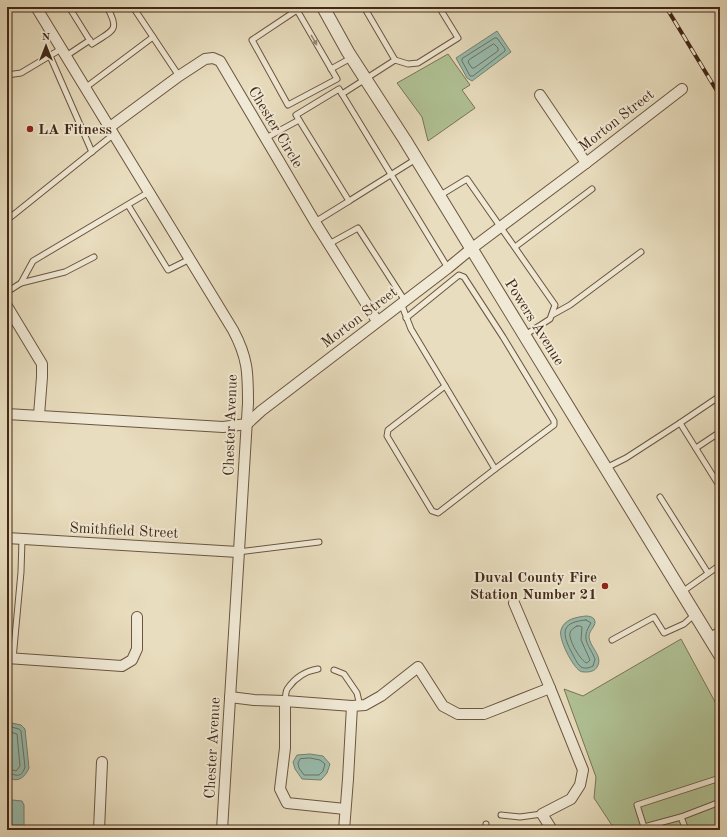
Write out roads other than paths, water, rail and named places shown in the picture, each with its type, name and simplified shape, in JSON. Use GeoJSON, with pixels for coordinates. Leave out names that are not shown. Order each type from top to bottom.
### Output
{"type":"FeatureCollection","features":[{"type":"Feature","properties":{"kind":"street","name":"Chester Avenue"},"geometry":{"type":"LineString","coordinates":[[36,7],[242,346],[247,366],[247,424],[222,830]]}},
{"type":"Feature","properties":{"kind":"street","name":"Powers Avenue"},"geometry":{"type":"LineString","coordinates":[[323,7],[352,58],[439,196],[720,655]]}},
{"type":"Feature","properties":{"kind":"street","name":"Chester Circle"},"geometry":{"type":"LineString","coordinates":[[112,131],[179,76],[205,59],[213,58],[220,61],[315,222],[377,322]]}},
{"type":"Feature","properties":{"kind":"street","name":"Morton Street"},"geometry":{"type":"LineString","coordinates":[[247,424],[261,411],[471,249],[682,89]]}},
{"type":"Feature","properties":{"kind":"street"},"geometry":{"type":"LineString","coordinates":[[540,95],[586,163]]}},
{"type":"Feature","properties":{"kind":"street"},"geometry":{"type":"LineString","coordinates":[[7,306],[42,364],[38,415]]}},
{"type":"Feature","properties":{"kind":"street"},"geometry":{"type":"LineString","coordinates":[[7,414],[223,427],[247,424]]}},
{"type":"Feature","properties":{"kind":"street","name":"Smithfield Street"},"geometry":{"type":"LineString","coordinates":[[7,538],[238,552]]}},
{"type":"Feature","properties":{"kind":"street"},"geometry":{"type":"LineString","coordinates":[[514,603],[583,770],[580,785],[571,799],[542,814],[552,830]]}},
{"type":"Feature","properties":{"kind":"street"},"geometry":{"type":"LineString","coordinates":[[10,659],[122,666],[132,660],[137,649],[138,617]]}},
{"type":"Feature","properties":{"kind":"street"},"geometry":{"type":"LineString","coordinates":[[230,698],[356,706],[365,705],[381,696],[418,668],[444,706],[458,714],[484,714],[550,688]]}},
{"type":"Feature","properties":{"kind":"street"},"geometry":{"type":"LineString","coordinates":[[286,701],[285,748],[280,789],[287,803],[345,809]]}},
{"type":"Feature","properties":{"kind":"street"},"geometry":{"type":"LineString","coordinates":[[344,830],[356,706]]}},
{"type":"Feature","properties":{"kind":"street"},"geometry":{"type":"LineString","coordinates":[[98,830],[102,762]]}},
{"type":"Feature","properties":{"kind":"lane"},"geometry":{"type":"LineString","coordinates":[[69,7],[92,44],[113,30],[115,24],[107,7]]}},
{"type":"Feature","properties":{"kind":"lane"},"geometry":{"type":"LineString","coordinates":[[133,7],[179,76]]}},
{"type":"Feature","properties":{"kind":"lane"},"geometry":{"type":"LineString","coordinates":[[297,10],[337,79],[288,106],[252,40],[297,10],[302,7]]}},
{"type":"Feature","properties":{"kind":"lane"},"geometry":{"type":"LineString","coordinates":[[364,7],[395,60],[408,64],[418,63],[458,38],[439,7]]}},
{"type":"Feature","properties":{"kind":"lane"},"geometry":{"type":"LineString","coordinates":[[718,7],[720,13]]}},
{"type":"Feature","properties":{"kind":"lane"},"geometry":{"type":"LineString","coordinates":[[85,88],[153,37]]}},
{"type":"Feature","properties":{"kind":"lane"},"geometry":{"type":"LineString","coordinates":[[7,75],[21,73],[50,56],[64,52],[90,40]]}},
{"type":"Feature","properties":{"kind":"lane"},"geometry":{"type":"LineString","coordinates":[[50,56],[92,152]]}},
{"type":"Feature","properties":{"kind":"lane"},"geometry":{"type":"LineString","coordinates":[[331,69],[352,58]]}},
{"type":"Feature","properties":{"kind":"lane"},"geometry":{"type":"LineString","coordinates":[[342,94],[395,60]]}},
{"type":"Feature","properties":{"kind":"lane"},"geometry":{"type":"LineString","coordinates":[[349,201],[296,115],[339,89],[448,268]]}},
{"type":"Feature","properties":{"kind":"lane"},"geometry":{"type":"LineString","coordinates":[[266,138],[299,120]]}},
{"type":"Feature","properties":{"kind":"lane"},"geometry":{"type":"LineString","coordinates":[[7,220],[92,152],[112,131]]}},
{"type":"Feature","properties":{"kind":"lane"},"geometry":{"type":"LineString","coordinates":[[315,222],[416,159]]}},
{"type":"Feature","properties":{"kind":"lane"},"geometry":{"type":"LineString","coordinates":[[439,196],[467,179],[555,305],[552,315]]}},
{"type":"Feature","properties":{"kind":"lane"},"geometry":{"type":"LineString","coordinates":[[515,247],[592,189]]}},
{"type":"Feature","properties":{"kind":"lane"},"geometry":{"type":"LineString","coordinates":[[21,283],[33,261],[149,192]]}},
{"type":"Feature","properties":{"kind":"lane"},"geometry":{"type":"LineString","coordinates":[[128,205],[168,270],[190,259]]}},
{"type":"Feature","properties":{"kind":"lane"},"geometry":{"type":"LineString","coordinates":[[329,244],[358,228],[403,302],[406,318],[411,329],[495,469]]}},
{"type":"Feature","properties":{"kind":"lane"},"geometry":{"type":"LineString","coordinates":[[524,335],[550,318],[552,315],[570,305],[641,252]]}},
{"type":"Feature","properties":{"kind":"lane"},"geometry":{"type":"LineString","coordinates":[[7,292],[21,283],[64,272],[94,257]]}},
{"type":"Feature","properties":{"kind":"lane"},"geometry":{"type":"LineString","coordinates":[[406,318],[459,275],[464,277],[503,337],[554,421],[554,425],[438,513],[432,511],[387,436],[388,430],[445,386]]}},
{"type":"Feature","properties":{"kind":"lane"},"geometry":{"type":"LineString","coordinates":[[606,468],[626,458],[720,396]]}},
{"type":"Feature","properties":{"kind":"lane"},"geometry":{"type":"LineString","coordinates":[[680,423],[718,478],[720,487]]}},
{"type":"Feature","properties":{"kind":"lane"},"geometry":{"type":"LineString","coordinates":[[696,448],[720,432]]}},
{"type":"Feature","properties":{"kind":"lane"},"geometry":{"type":"LineString","coordinates":[[660,497],[708,574]]}},
{"type":"Feature","properties":{"kind":"lane"},"geometry":{"type":"LineString","coordinates":[[10,659],[20,572],[22,539]]}},
{"type":"Feature","properties":{"kind":"lane"},"geometry":{"type":"LineString","coordinates":[[238,552],[319,542]]}},
{"type":"Feature","properties":{"kind":"lane"},"geometry":{"type":"LineString","coordinates":[[682,592],[720,565]]}},
{"type":"Feature","properties":{"kind":"lane"},"geometry":{"type":"LineString","coordinates":[[612,640],[654,617],[664,633],[684,624],[695,614]]}},
{"type":"Feature","properties":{"kind":"lane"},"geometry":{"type":"LineString","coordinates":[[708,636],[720,630]]}},
{"type":"Feature","properties":{"kind":"lane"},"geometry":{"type":"LineString","coordinates":[[286,701],[287,689],[297,678],[308,670],[318,669]]}},
{"type":"Feature","properties":{"kind":"lane"},"geometry":{"type":"LineString","coordinates":[[334,670],[344,674],[357,693],[356,706]]}},
{"type":"Feature","properties":{"kind":"lane"},"geometry":{"type":"LineString","coordinates":[[720,781],[717,779],[637,805],[644,827],[681,817],[720,802]]}},
{"type":"Feature","properties":{"kind":"lane"},"geometry":{"type":"LineString","coordinates":[[501,816],[520,817],[542,814]]}},
{"type":"Feature","properties":{"kind":"lane"},"geometry":{"type":"LineString","coordinates":[[681,817],[686,830]]}},
{"type":"Feature","properties":{"kind":"lane"},"geometry":{"type":"LineString","coordinates":[[486,824],[486,830]]}},
{"type":"Feature","properties":{"kind":"water"},"geometry":{"type":"Polygon","coordinates":[[[497,31],[511,52],[472,81],[467,78],[456,58],[497,31]]]}},
{"type":"Feature","properties":{"kind":"water"},"geometry":{"type":"Polygon","coordinates":[[[590,616],[595,621],[589,636],[591,644],[598,655],[599,663],[595,669],[582,672],[574,664],[564,646],[561,630],[568,621],[590,616]]]}},
{"type":"Feature","properties":{"kind":"water"},"geometry":{"type":"Polygon","coordinates":[[[7,722],[21,725],[25,729],[29,768],[23,777],[17,780],[7,776],[7,722]]]}},
{"type":"Feature","properties":{"kind":"water"},"geometry":{"type":"Polygon","coordinates":[[[310,754],[323,756],[330,764],[327,773],[321,780],[302,779],[295,769],[293,762],[297,755],[310,754]]]}},
{"type":"Feature","properties":{"kind":"water"},"geometry":{"type":"Polygon","coordinates":[[[7,801],[22,801],[24,805],[24,830],[7,830],[7,801]]]}},
{"type":"Feature","properties":{"kind":"railway"},"geometry":{"type":"LineString","coordinates":[[666,7],[720,96]]}},
{"type":"Feature","properties":{"kind":"place","name":"LA Fitness"},"geometry":{"type":"Point","coordinates":[30,129]}},
{"type":"Feature","properties":{"kind":"place","name":"Duval County Fire Station Number 21"},"geometry":{"type":"Point","coordinates":[605,586]}}]}
